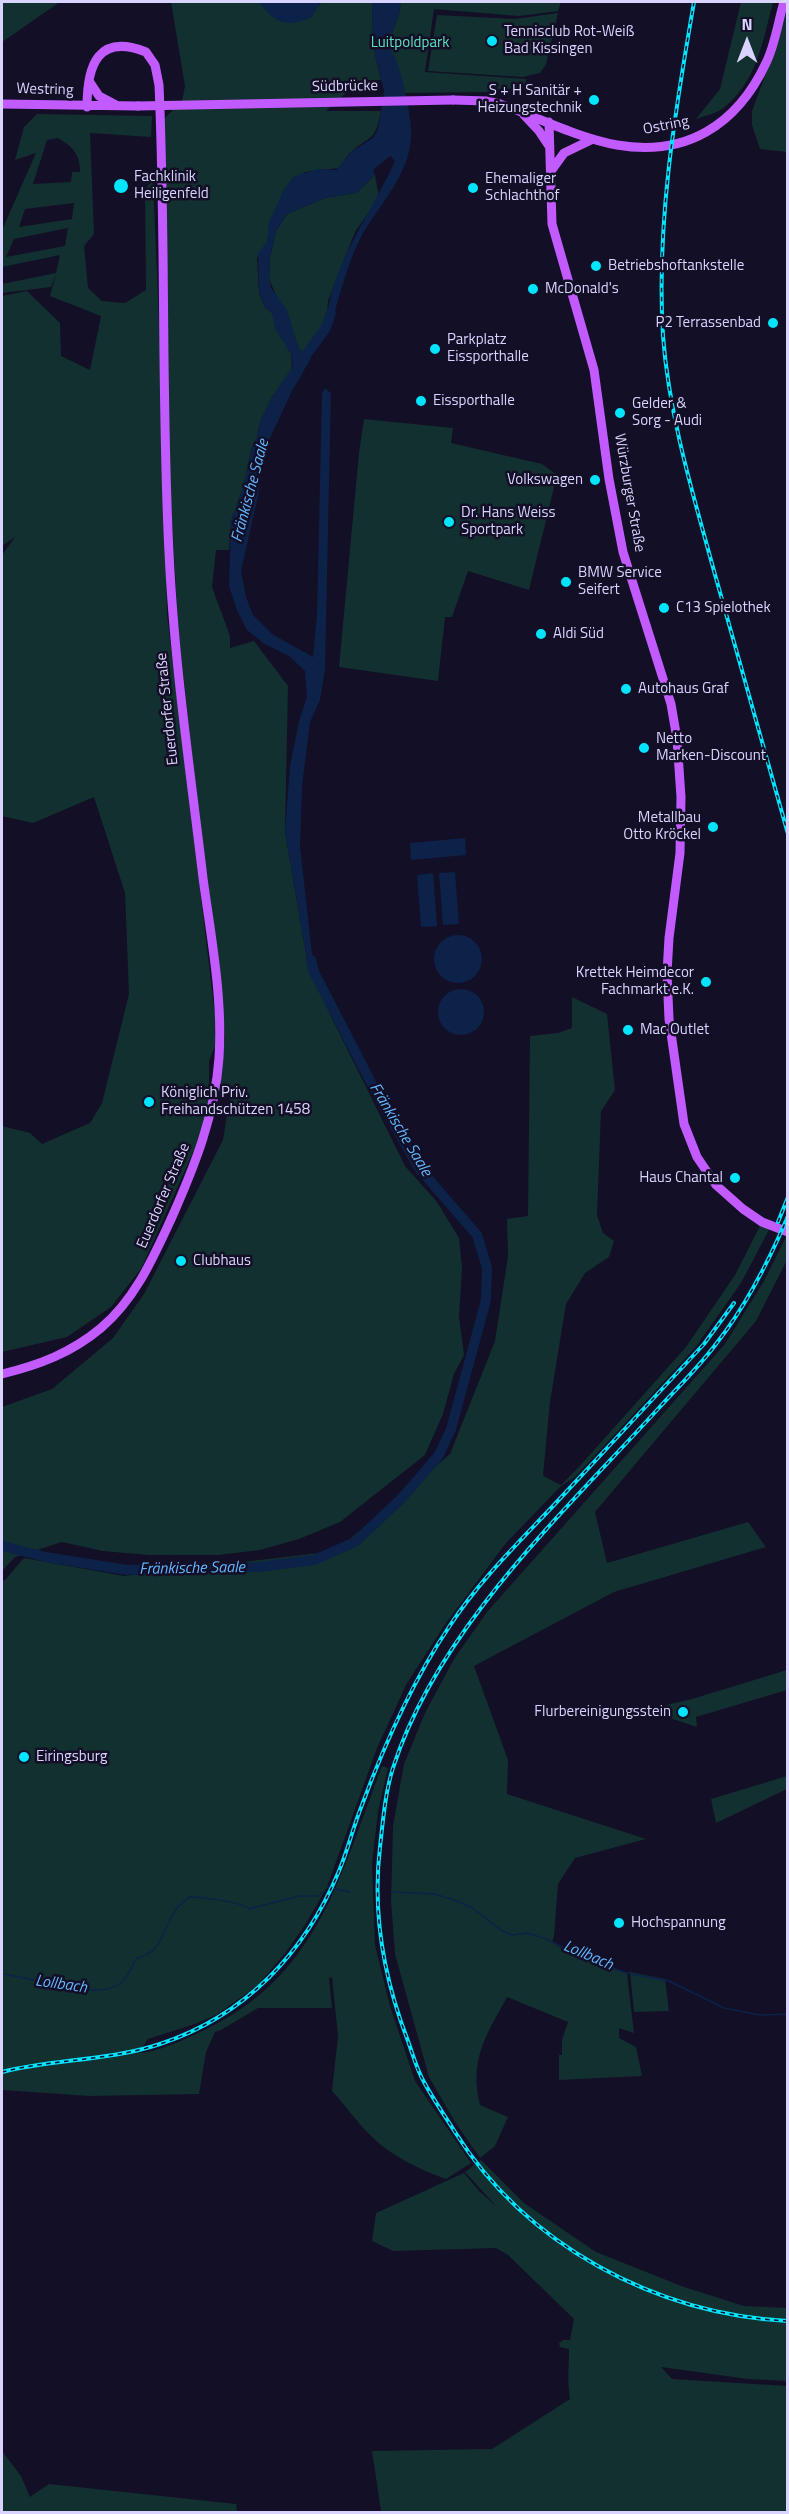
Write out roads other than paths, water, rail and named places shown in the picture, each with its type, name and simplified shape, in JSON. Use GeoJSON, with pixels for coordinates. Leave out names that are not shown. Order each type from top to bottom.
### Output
{"type":"FeatureCollection","features":[{"type":"Feature","properties":{"kind":"main road","name":"Ostring"},"geometry":{"type":"LineString","coordinates":[[549,122],[593,139],[626,146],[662,146],[687,140],[721,123],[734,113],[752,91],[767,61],[784,2]]}},
{"type":"Feature","properties":{"kind":"main road","name":"Euerdorfer Straße"},"geometry":{"type":"LineString","coordinates":[[2,1374],[50,1360],[67,1351],[101,1328],[131,1296],[148,1271],[198,1155],[212,1111],[219,1057],[219,1019],[214,966],[186,737],[169,553],[159,85],[155,65],[146,52],[125,45],[106,49],[100,54],[93,63],[88,80],[87,107]]}},
{"type":"Feature","properties":{"kind":"main road"},"geometry":{"type":"LineString","coordinates":[[88,80],[99,96],[118,106]]}},
{"type":"Feature","properties":{"kind":"main road","name":"Südbrücke"},"geometry":{"type":"LineString","coordinates":[[118,106],[487,101],[549,122]]}},
{"type":"Feature","properties":{"kind":"main road","name":"Westring"},"geometry":{"type":"LineString","coordinates":[[2,104],[118,106]]}},
{"type":"Feature","properties":{"kind":"main road"},"geometry":{"type":"LineString","coordinates":[[519,111],[539,131],[550,148]]}},
{"type":"Feature","properties":{"kind":"main road","name":"Würzburger Straße"},"geometry":{"type":"LineString","coordinates":[[549,122],[552,224],[594,370],[621,541],[675,723],[681,797],[679,868],[669,938],[667,973],[675,1067],[684,1124],[697,1157],[716,1185],[762,1222],[788,1232]]}},
{"type":"Feature","properties":{"kind":"main road"},"geometry":{"type":"LineString","coordinates":[[550,173],[564,153],[593,139]]}},
{"type":"Feature","properties":{"kind":"water"},"geometry":{"type":"Polygon","coordinates":[[[259,2],[321,2],[311,18],[287,23],[270,15],[259,2]]]}},
{"type":"Feature","properties":{"kind":"water"},"geometry":{"type":"Polygon","coordinates":[[[372,2],[400,2],[390,45],[405,89],[411,132],[409,152],[399,177],[357,246],[330,326],[326,324],[329,302],[344,260],[395,161],[390,156],[373,170],[375,175],[356,193],[325,198],[287,214],[276,231],[270,257],[271,288],[287,310],[299,349],[304,354],[314,347],[310,360],[292,391],[264,451],[258,496],[241,571],[246,597],[253,615],[272,634],[313,657],[317,614],[322,393],[325,388],[331,393],[325,669],[320,700],[310,722],[302,786],[300,846],[314,972],[307,960],[285,832],[290,766],[299,721],[307,697],[305,671],[289,656],[263,643],[247,630],[237,610],[229,586],[231,521],[243,488],[260,422],[272,397],[293,366],[291,354],[275,329],[272,313],[265,307],[259,292],[258,253],[267,242],[269,222],[285,188],[293,177],[318,169],[336,170],[351,152],[373,138],[378,129],[384,91],[373,46],[372,2]]]}},
{"type":"Feature","properties":{"kind":"water"},"geometry":{"type":"Polygon","coordinates":[[[465,838],[466,855],[411,860],[410,843],[465,838]]]}},
{"type":"Feature","properties":{"kind":"water"},"geometry":{"type":"Polygon","coordinates":[[[455,872],[459,924],[443,925],[439,873],[455,872]]]}},
{"type":"Feature","properties":{"kind":"water"},"geometry":{"type":"Polygon","coordinates":[[[433,873],[437,926],[421,927],[417,875],[433,873]]]}},
{"type":"Feature","properties":{"kind":"water"},"geometry":{"type":"Polygon","coordinates":[[[458,935],[475,942],[482,959],[475,976],[458,983],[441,976],[434,959],[441,942],[458,935]]]}},
{"type":"Feature","properties":{"kind":"water"},"geometry":{"type":"Polygon","coordinates":[[[461,989],[477,996],[484,1012],[477,1028],[461,1035],[445,1028],[438,1012],[445,996],[461,989]]]}},
{"type":"Feature","properties":{"kind":"waterway","name":"Fränkische Saale"},"geometry":{"type":"LineString","coordinates":[[304,358],[326,328],[331,313]]}},
{"type":"Feature","properties":{"kind":"waterway","name":"Fränkische Saale"},"geometry":{"type":"LineString","coordinates":[[2,1546],[46,1557],[127,1570],[259,1567],[314,1560],[355,1542],[401,1499],[439,1455],[451,1429],[486,1300],[487,1268],[477,1235],[419,1168],[378,1096],[314,972],[311,960]]}},
{"type":"Feature","properties":{"kind":"waterway","name":"Lollbach"},"geometry":{"type":"LineString","coordinates":[[327,1887],[350,1892]]}},
{"type":"Feature","properties":{"kind":"waterway","name":"Lollbach"},"geometry":{"type":"LineString","coordinates":[[2,1974],[63,1987],[96,1990],[110,1988],[123,1981],[136,1959],[145,1956],[157,1946],[175,1911],[189,1897],[230,1902],[249,1909],[299,1896],[318,1896],[323,1892]]}},
{"type":"Feature","properties":{"kind":"waterway","name":"Lollbach"},"geometry":{"type":"LineString","coordinates":[[393,1892],[435,1894],[454,1900],[471,1907],[501,1930],[512,1935],[527,1933],[626,1973],[669,1981],[724,2008],[760,2015],[788,2014]]}},
{"type":"Feature","properties":{"kind":"railway"},"geometry":{"type":"LineString","coordinates":[[694,2],[674,126],[665,210],[662,294],[666,366],[676,425],[690,484],[788,834]]}},
{"type":"Feature","properties":{"kind":"railway"},"geometry":{"type":"LineString","coordinates":[[778,1222],[788,1197]]}},
{"type":"Feature","properties":{"kind":"railway"},"geometry":{"type":"LineString","coordinates":[[788,1216],[756,1283],[716,1344],[506,1576],[439,1668],[413,1717],[390,1778],[378,1872],[379,1921],[386,1970],[419,2072],[455,2132],[484,2172],[518,2208],[556,2240],[598,2266],[643,2288],[690,2304],[738,2316],[788,2321]]}},
{"type":"Feature","properties":{"kind":"railway"},"geometry":{"type":"LineString","coordinates":[[2,2072],[121,2054],[160,2044],[191,2032],[219,2017],[269,1978],[309,1929],[325,1901],[400,1713],[423,1669],[460,1610],[498,1564],[704,1344],[734,1303]]}},
{"type":"Feature","properties":{"kind":"place","name":"Tennisclub Rot-Weiß Bad Kissingen"},"geometry":{"type":"Point","coordinates":[492,41]}},
{"type":"Feature","properties":{"kind":"place","name":"S + H Sanitär + Heizungstechnik"},"geometry":{"type":"Point","coordinates":[594,100]}},
{"type":"Feature","properties":{"kind":"place","name":"Fachklinik Heiligenfeld"},"geometry":{"type":"Point","coordinates":[121,186]}},
{"type":"Feature","properties":{"kind":"place","name":"Ehemaliger Schlachthof"},"geometry":{"type":"Point","coordinates":[473,188]}},
{"type":"Feature","properties":{"kind":"place","name":"Betriebshoftankstelle"},"geometry":{"type":"Point","coordinates":[596,266]}},
{"type":"Feature","properties":{"kind":"place","name":"McDonald's"},"geometry":{"type":"Point","coordinates":[533,289]}},
{"type":"Feature","properties":{"kind":"place","name":"P2 Terrassenbad"},"geometry":{"type":"Point","coordinates":[773,323]}},
{"type":"Feature","properties":{"kind":"place","name":"Parkplatz Eissporthalle"},"geometry":{"type":"Point","coordinates":[435,349]}},
{"type":"Feature","properties":{"kind":"place","name":"Eissporthalle"},"geometry":{"type":"Point","coordinates":[421,401]}},
{"type":"Feature","properties":{"kind":"place","name":"Gelder & Sorg - Audi"},"geometry":{"type":"Point","coordinates":[620,413]}},
{"type":"Feature","properties":{"kind":"place","name":"Volkswagen"},"geometry":{"type":"Point","coordinates":[595,480]}},
{"type":"Feature","properties":{"kind":"place","name":"Dr. Hans Weiss Sportpark"},"geometry":{"type":"Point","coordinates":[449,522]}},
{"type":"Feature","properties":{"kind":"place","name":"BMW Service Seifert"},"geometry":{"type":"Point","coordinates":[566,582]}},
{"type":"Feature","properties":{"kind":"place","name":"C13 Spielothek"},"geometry":{"type":"Point","coordinates":[664,608]}},
{"type":"Feature","properties":{"kind":"place","name":"Aldi Süd"},"geometry":{"type":"Point","coordinates":[541,634]}},
{"type":"Feature","properties":{"kind":"place","name":"Autohaus Graf"},"geometry":{"type":"Point","coordinates":[626,689]}},
{"type":"Feature","properties":{"kind":"place","name":"Netto Marken-Discount"},"geometry":{"type":"Point","coordinates":[644,748]}},
{"type":"Feature","properties":{"kind":"place","name":"Metallbau Otto Kröckel"},"geometry":{"type":"Point","coordinates":[713,827]}},
{"type":"Feature","properties":{"kind":"place","name":"Krettek Heimdecor Fachmarkt e.K."},"geometry":{"type":"Point","coordinates":[706,982]}},
{"type":"Feature","properties":{"kind":"place","name":"Mac Outlet"},"geometry":{"type":"Point","coordinates":[628,1030]}},
{"type":"Feature","properties":{"kind":"place","name":"Königlich Priv. Freihandschützen 1458"},"geometry":{"type":"Point","coordinates":[149,1102]}},
{"type":"Feature","properties":{"kind":"place","name":"Haus Chantal"},"geometry":{"type":"Point","coordinates":[735,1178]}},
{"type":"Feature","properties":{"kind":"place","name":"Clubhaus"},"geometry":{"type":"Point","coordinates":[181,1261]}},
{"type":"Feature","properties":{"kind":"place","name":"Flurbereinigungsstein"},"geometry":{"type":"Point","coordinates":[683,1712]}},
{"type":"Feature","properties":{"kind":"place","name":"Eiringsburg"},"geometry":{"type":"Point","coordinates":[24,1757]}},
{"type":"Feature","properties":{"kind":"place","name":"Hochspannung"},"geometry":{"type":"Point","coordinates":[619,1923]}},
{"type":"Feature","properties":{"kind":"park label","name":"Luitpoldpark"},"geometry":{"type":"Point","coordinates":[410,43]}}]}
